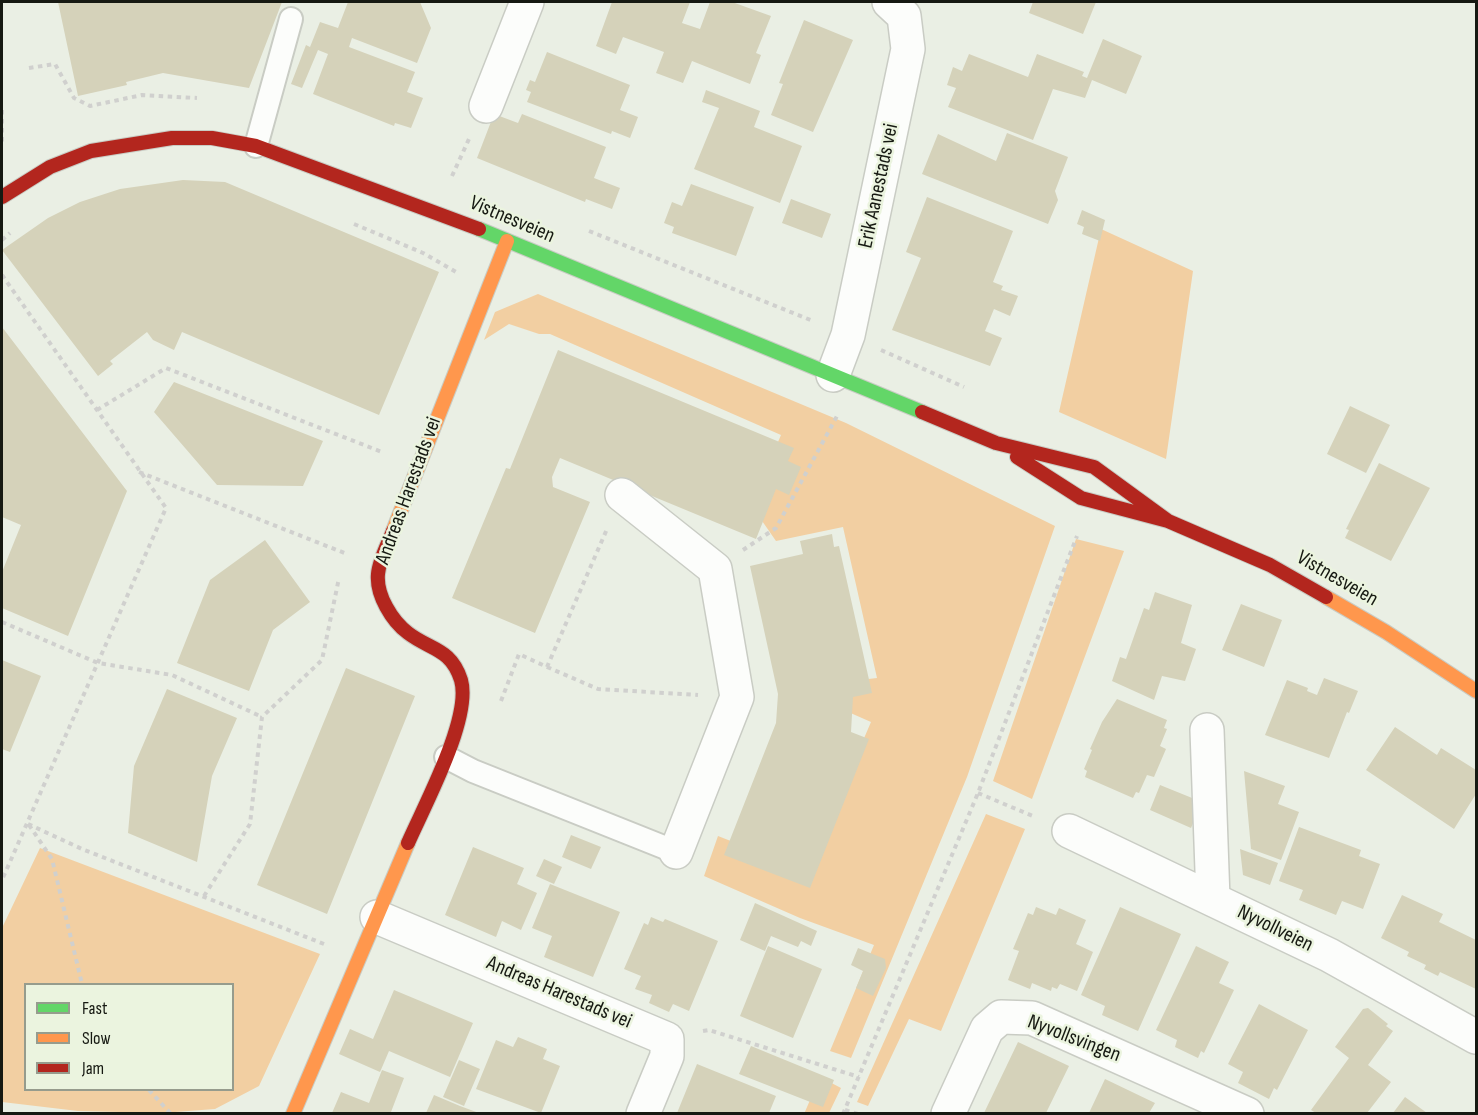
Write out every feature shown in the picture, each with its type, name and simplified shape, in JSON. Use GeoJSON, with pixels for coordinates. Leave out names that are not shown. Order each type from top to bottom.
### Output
{"type":"FeatureCollection","features":[{"type":"Feature","properties":{"kind":"main road","name":"Vistnesveien"},"geometry":{"type":"LineString","coordinates":[[2,197],[50,167],[91,151],[172,138],[212,138],[256,146],[441,213],[996,443],[1094,467],[1168,521]]}},
{"type":"Feature","properties":{"kind":"main road","name":"Andreas Harestads vei"},"geometry":{"type":"LineString","coordinates":[[293,1113],[357,959],[446,758],[463,708],[461,680],[446,653],[408,633],[383,602],[378,574],[416,465],[507,241]]}},
{"type":"Feature","properties":{"kind":"main road","name":"Vistnesveien"},"geometry":{"type":"LineString","coordinates":[[996,443],[1081,498],[1168,521],[1270,565],[1386,632],[1476,691]]}},
{"type":"Feature","properties":{"kind":"street"},"geometry":{"type":"LineString","coordinates":[[486,106],[527,2]]}},
{"type":"Feature","properties":{"kind":"street","name":"Erik Aanestads vei"},"geometry":{"type":"LineString","coordinates":[[833,375],[848,335],[908,49],[904,16],[889,2]]}},
{"type":"Feature","properties":{"kind":"street"},"geometry":{"type":"LineString","coordinates":[[622,495],[715,569],[737,697],[676,852]]}},
{"type":"Feature","properties":{"kind":"street"},"geometry":{"type":"LineString","coordinates":[[1207,730],[1213,899]]}},
{"type":"Feature","properties":{"kind":"street","name":"Nyvollveien"},"geometry":{"type":"LineString","coordinates":[[1069,831],[1329,955],[1476,1036]]}},
{"type":"Feature","properties":{"kind":"street","name":"Andreas Harestads vei"},"geometry":{"type":"LineString","coordinates":[[377,917],[667,1039]]}},
{"type":"Feature","properties":{"kind":"street","name":"Nyvollsvingen"},"geometry":{"type":"LineString","coordinates":[[948,1113],[987,1029],[1001,1017],[1032,1018],[1246,1113]]}},
{"type":"Feature","properties":{"kind":"street"},"geometry":{"type":"LineString","coordinates":[[643,1113],[667,1056],[667,1039]]}},
{"type":"Feature","properties":{"kind":"lane"},"geometry":{"type":"LineString","coordinates":[[256,146],[291,19]]}},
{"type":"Feature","properties":{"kind":"lane"},"geometry":{"type":"LineString","coordinates":[[446,758],[676,852]]}},
{"type":"Feature","properties":{"kind":"path"},"geometry":{"type":"LineString","coordinates":[[2,110],[2,142]]}},
{"type":"Feature","properties":{"kind":"path"},"geometry":{"type":"LineString","coordinates":[[348,221],[423,253],[487,287]]}},
{"type":"Feature","properties":{"kind":"path"},"geometry":{"type":"LineString","coordinates":[[2,240],[17,227]]}},
{"type":"Feature","properties":{"kind":"path"},"geometry":{"type":"LineString","coordinates":[[2,274],[166,508],[2,880]]}},
{"type":"Feature","properties":{"kind":"path"},"geometry":{"type":"LineString","coordinates":[[98,410],[166,368],[416,465]]}},
{"type":"Feature","properties":{"kind":"path"},"geometry":{"type":"LineString","coordinates":[[715,569],[776,528],[842,408]]}},
{"type":"Feature","properties":{"kind":"path"},"geometry":{"type":"LineString","coordinates":[[139,472],[345,552],[378,574]]}},
{"type":"Feature","properties":{"kind":"path"},"geometry":{"type":"LineString","coordinates":[[547,668],[622,495]]}},
{"type":"Feature","properties":{"kind":"path"},"geometry":{"type":"LineString","coordinates":[[858,1113],[844,1112],[978,793],[1078,534]]}},
{"type":"Feature","properties":{"kind":"path"},"geometry":{"type":"LineString","coordinates":[[343,563],[345,552]]}},
{"type":"Feature","properties":{"kind":"path"},"geometry":{"type":"LineString","coordinates":[[204,896],[250,824],[262,717],[322,660],[340,574]]}},
{"type":"Feature","properties":{"kind":"path"},"geometry":{"type":"LineString","coordinates":[[2,622],[98,663],[172,675],[262,717]]}},
{"type":"Feature","properties":{"kind":"path"},"geometry":{"type":"LineString","coordinates":[[498,707],[519,654],[598,689],[737,697]]}},
{"type":"Feature","properties":{"kind":"path"},"geometry":{"type":"LineString","coordinates":[[978,793],[1069,831]]}},
{"type":"Feature","properties":{"kind":"path"},"geometry":{"type":"LineString","coordinates":[[28,824],[82,849],[357,959]]}},
{"type":"Feature","properties":{"kind":"path"},"geometry":{"type":"LineString","coordinates":[[28,824],[52,859],[82,983]]}},
{"type":"Feature","properties":{"kind":"path"},"geometry":{"type":"LineString","coordinates":[[667,1039],[709,1029],[859,1077]]}},
{"type":"Feature","properties":{"kind":"path"},"geometry":{"type":"LineString","coordinates":[[151,1091],[171,1113]]}},
{"type":"Feature","properties":{"kind":"shaded area"},"geometry":{"type":"Polygon","coordinates":[[[1101,229],[1193,271],[1166,459],[1059,412],[1101,229]]]}},
{"type":"Feature","properties":{"kind":"shaded area"},"geometry":{"type":"Polygon","coordinates":[[[538,294],[846,423],[1055,526],[967,777],[851,1058],[830,1051],[874,945],[800,918],[704,876],[718,836],[807,871],[871,722],[846,711],[851,681],[877,678],[843,527],[776,541],[751,505],[781,435],[550,334],[539,334],[509,324],[484,340],[495,312],[538,294]]]}},
{"type":"Feature","properties":{"kind":"shaded area"},"geometry":{"type":"Polygon","coordinates":[[[1076,539],[1124,551],[1032,799],[993,781],[1076,539]]]}},
{"type":"Feature","properties":{"kind":"shaded area"},"geometry":{"type":"Polygon","coordinates":[[[986,814],[1025,829],[941,1031],[909,1019],[868,1106],[857,1102],[986,814]]]}},
{"type":"Feature","properties":{"kind":"shaded area"},"geometry":{"type":"Polygon","coordinates":[[[40,848],[320,954],[259,1086],[215,1109],[162,1113],[78,1111],[2,1102],[2,928],[40,848]]]}},
{"type":"Feature","properties":{"kind":"shaded area"},"geometry":{"type":"Polygon","coordinates":[[[820,1077],[841,1088],[829,1113],[804,1114],[820,1077]]]}},
{"type":"Feature","properties":{"kind":"building"},"geometry":{"type":"Polygon","coordinates":[[[58,2],[282,2],[249,88],[163,73],[126,82],[127,85],[78,96],[58,2]]]}},
{"type":"Feature","properties":{"kind":"building"},"geometry":{"type":"Polygon","coordinates":[[[348,2],[420,2],[431,28],[417,63],[352,38],[349,47],[415,72],[407,92],[423,98],[411,128],[395,123],[394,126],[313,94],[328,54],[318,50],[302,88],[291,84],[306,45],[310,47],[320,22],[338,28],[348,2]]]}},
{"type":"Feature","properties":{"kind":"building"},"geometry":{"type":"Polygon","coordinates":[[[612,2],[690,2],[682,23],[700,29],[710,2],[732,2],[771,16],[756,53],[761,55],[750,84],[692,61],[683,83],[656,73],[664,52],[623,37],[616,54],[596,46],[612,2]]]}},
{"type":"Feature","properties":{"kind":"building"},"geometry":{"type":"Polygon","coordinates":[[[1033,2],[1096,2],[1083,34],[1029,13],[1033,2]]]}},
{"type":"Feature","properties":{"kind":"building"},"geometry":{"type":"Polygon","coordinates":[[[804,20],[853,40],[813,132],[771,115],[783,84],[779,83],[804,20]]]}},
{"type":"Feature","properties":{"kind":"building"},"geometry":{"type":"Polygon","coordinates":[[[1103,39],[1142,56],[1126,94],[1092,80],[1085,98],[1053,89],[1033,140],[948,107],[956,88],[947,85],[953,67],[962,71],[969,54],[1028,77],[1037,54],[1084,72],[1082,76],[1087,78],[1103,39]]]}},
{"type":"Feature","properties":{"kind":"building"},"geometry":{"type":"Polygon","coordinates":[[[547,52],[630,85],[620,110],[638,117],[630,138],[612,131],[611,134],[527,102],[531,92],[526,90],[530,80],[535,82],[547,52]]]}},
{"type":"Feature","properties":{"kind":"building"},"geometry":{"type":"Polygon","coordinates":[[[706,90],[760,111],[754,127],[802,146],[780,203],[694,169],[719,108],[702,102],[706,90]]]}},
{"type":"Feature","properties":{"kind":"building"},"geometry":{"type":"Polygon","coordinates":[[[494,114],[518,123],[522,114],[606,147],[594,178],[620,188],[612,209],[586,199],[585,202],[477,158],[494,114]]]}},
{"type":"Feature","properties":{"kind":"building"},"geometry":{"type":"Polygon","coordinates":[[[1007,133],[1068,157],[1055,191],[1058,200],[1048,224],[922,174],[938,134],[996,161],[1007,133]]]}},
{"type":"Feature","properties":{"kind":"building"},"geometry":{"type":"Polygon","coordinates":[[[183,180],[225,182],[439,272],[379,415],[182,332],[174,350],[153,340],[147,332],[110,361],[113,364],[98,376],[2,250],[48,218],[80,202],[120,189],[183,180]]]}},
{"type":"Feature","properties":{"kind":"building"},"geometry":{"type":"Polygon","coordinates":[[[691,184],[754,207],[736,256],[672,233],[674,227],[664,223],[672,202],[682,206],[691,184]]]}},
{"type":"Feature","properties":{"kind":"building"},"geometry":{"type":"Polygon","coordinates":[[[927,197],[1013,231],[993,282],[1003,286],[1001,290],[1018,296],[1010,316],[994,309],[985,331],[1002,338],[990,366],[892,330],[921,258],[906,252],[927,197]]]}},
{"type":"Feature","properties":{"kind":"building"},"geometry":{"type":"Polygon","coordinates":[[[791,199],[831,214],[822,238],[782,223],[791,199]]]}},
{"type":"Feature","properties":{"kind":"building"},"geometry":{"type":"Polygon","coordinates":[[[1082,210],[1105,220],[1100,241],[1082,234],[1084,227],[1077,224],[1082,210]]]}},
{"type":"Feature","properties":{"kind":"building"},"geometry":{"type":"Polygon","coordinates":[[[2,327],[127,491],[68,636],[2,608],[2,572],[21,525],[2,517],[2,327]]]}},
{"type":"Feature","properties":{"kind":"building"},"geometry":{"type":"Polygon","coordinates":[[[558,350],[794,448],[788,461],[801,467],[789,495],[776,489],[756,539],[560,458],[552,477],[553,487],[590,502],[535,633],[452,598],[506,468],[510,469],[558,350]]]}},
{"type":"Feature","properties":{"kind":"building"},"geometry":{"type":"Polygon","coordinates":[[[174,382],[323,441],[303,486],[217,485],[154,412],[174,382]]]}},
{"type":"Feature","properties":{"kind":"building"},"geometry":{"type":"Polygon","coordinates":[[[1350,406],[1390,425],[1366,473],[1327,454],[1350,406]]]}},
{"type":"Feature","properties":{"kind":"building"},"geometry":{"type":"Polygon","coordinates":[[[1379,463],[1430,488],[1391,561],[1345,538],[1349,530],[1346,529],[1379,463]]]}},
{"type":"Feature","properties":{"kind":"building"},"geometry":{"type":"Polygon","coordinates":[[[832,534],[834,547],[839,546],[872,693],[853,697],[851,732],[869,739],[810,888],[724,855],[776,723],[778,694],[750,566],[803,554],[800,541],[832,534]]]}},
{"type":"Feature","properties":{"kind":"building"},"geometry":{"type":"Polygon","coordinates":[[[265,540],[310,602],[273,630],[249,691],[177,663],[210,580],[265,540]]]}},
{"type":"Feature","properties":{"kind":"building"},"geometry":{"type":"Polygon","coordinates":[[[1155,592],[1192,605],[1181,643],[1196,649],[1185,681],[1162,676],[1154,700],[1112,681],[1120,657],[1126,659],[1144,608],[1149,610],[1155,592]]]}},
{"type":"Feature","properties":{"kind":"building"},"geometry":{"type":"Polygon","coordinates":[[[1241,604],[1282,620],[1264,667],[1222,650],[1241,604]]]}},
{"type":"Feature","properties":{"kind":"building"},"geometry":{"type":"Polygon","coordinates":[[[2,660],[41,676],[10,752],[2,749],[2,660]]]}},
{"type":"Feature","properties":{"kind":"building"},"geometry":{"type":"Polygon","coordinates":[[[346,668],[415,696],[327,914],[257,885],[346,668]]]}},
{"type":"Feature","properties":{"kind":"building"},"geometry":{"type":"Polygon","coordinates":[[[1324,678],[1358,691],[1329,758],[1265,735],[1287,680],[1308,688],[1307,691],[1317,695],[1324,678]]]}},
{"type":"Feature","properties":{"kind":"building"},"geometry":{"type":"Polygon","coordinates":[[[167,689],[237,718],[212,776],[197,862],[128,833],[134,766],[167,689]]]}},
{"type":"Feature","properties":{"kind":"building"},"geometry":{"type":"Polygon","coordinates":[[[1117,699],[1167,720],[1164,728],[1167,729],[1160,746],[1166,749],[1154,777],[1147,775],[1139,793],[1136,792],[1133,798],[1085,777],[1087,771],[1084,769],[1092,750],[1090,749],[1102,722],[1117,699]]]}},
{"type":"Feature","properties":{"kind":"building"},"geometry":{"type":"Polygon","coordinates":[[[1395,727],[1437,755],[1441,748],[1476,770],[1476,794],[1454,829],[1366,770],[1395,727]]]}},
{"type":"Feature","properties":{"kind":"building"},"geometry":{"type":"Polygon","coordinates":[[[1244,771],[1285,786],[1278,804],[1299,812],[1281,860],[1251,849],[1244,771]]]}},
{"type":"Feature","properties":{"kind":"building"},"geometry":{"type":"Polygon","coordinates":[[[1160,785],[1202,802],[1191,828],[1150,810],[1160,785]]]}},
{"type":"Feature","properties":{"kind":"building"},"geometry":{"type":"Polygon","coordinates":[[[1299,827],[1361,850],[1359,856],[1380,864],[1363,909],[1342,901],[1336,915],[1299,900],[1303,890],[1279,881],[1299,827]]]}},
{"type":"Feature","properties":{"kind":"building"},"geometry":{"type":"Polygon","coordinates":[[[571,835],[601,847],[591,869],[562,857],[571,835]]]}},
{"type":"Feature","properties":{"kind":"building"},"geometry":{"type":"Polygon","coordinates":[[[473,847],[524,868],[517,884],[537,893],[521,930],[502,921],[496,937],[445,915],[473,847]]]}},
{"type":"Feature","properties":{"kind":"building"},"geometry":{"type":"Polygon","coordinates":[[[1240,849],[1278,863],[1270,885],[1243,875],[1240,849]]]}},
{"type":"Feature","properties":{"kind":"building"},"geometry":{"type":"Polygon","coordinates":[[[544,859],[562,867],[554,884],[536,876],[544,859]]]}},
{"type":"Feature","properties":{"kind":"building"},"geometry":{"type":"Polygon","coordinates":[[[550,884],[620,912],[593,977],[544,957],[552,936],[532,928],[550,884]]]}},
{"type":"Feature","properties":{"kind":"building"},"geometry":{"type":"Polygon","coordinates":[[[1402,895],[1443,914],[1439,922],[1476,940],[1476,989],[1440,972],[1438,976],[1424,969],[1426,965],[1407,956],[1409,952],[1381,938],[1402,895]]]}},
{"type":"Feature","properties":{"kind":"building"},"geometry":{"type":"Polygon","coordinates":[[[755,903],[817,931],[811,946],[801,941],[798,947],[771,936],[765,951],[740,940],[755,903]]]}},
{"type":"Feature","properties":{"kind":"building"},"geometry":{"type":"Polygon","coordinates":[[[1036,907],[1056,915],[1059,908],[1086,920],[1076,944],[1093,952],[1077,991],[1060,984],[1057,989],[1052,987],[1051,991],[1032,983],[1030,989],[1008,980],[1019,951],[1013,949],[1028,913],[1033,915],[1036,907]]]}},
{"type":"Feature","properties":{"kind":"building"},"geometry":{"type":"Polygon","coordinates":[[[1120,907],[1181,934],[1138,1031],[1102,1015],[1105,1006],[1081,995],[1120,907]]]}},
{"type":"Feature","properties":{"kind":"building"},"geometry":{"type":"Polygon","coordinates":[[[651,917],[663,922],[665,919],[718,941],[689,1011],[673,1004],[669,1012],[649,1003],[652,995],[635,989],[641,976],[624,969],[644,923],[648,925],[651,917]]]}},
{"type":"Feature","properties":{"kind":"building"},"geometry":{"type":"Polygon","coordinates":[[[768,946],[822,969],[793,1038],[740,1016],[768,946]]]}},
{"type":"Feature","properties":{"kind":"building"},"geometry":{"type":"Polygon","coordinates":[[[1196,946],[1229,962],[1219,983],[1234,990],[1204,1053],[1201,1051],[1198,1058],[1175,1047],[1177,1040],[1156,1030],[1196,946]]]}},
{"type":"Feature","properties":{"kind":"building"},"geometry":{"type":"Polygon","coordinates":[[[858,948],[885,959],[886,968],[873,996],[856,988],[863,971],[851,965],[858,948]]]}},
{"type":"Feature","properties":{"kind":"building"},"geometry":{"type":"Polygon","coordinates":[[[394,990],[473,1023],[450,1077],[389,1051],[380,1072],[339,1054],[350,1029],[373,1039],[394,990]]]}},
{"type":"Feature","properties":{"kind":"building"},"geometry":{"type":"Polygon","coordinates":[[[1259,1004],[1308,1030],[1277,1090],[1274,1088],[1269,1099],[1238,1083],[1243,1072],[1228,1064],[1259,1004]]]}},
{"type":"Feature","properties":{"kind":"building"},"geometry":{"type":"Polygon","coordinates":[[[1368,1008],[1393,1031],[1368,1065],[1391,1082],[1367,1113],[1316,1113],[1311,1110],[1349,1058],[1335,1047],[1363,1009],[1368,1008]]]}},
{"type":"Feature","properties":{"kind":"building"},"geometry":{"type":"Polygon","coordinates":[[[518,1037],[547,1049],[543,1059],[560,1066],[541,1113],[476,1089],[496,1040],[513,1047],[518,1037]]]}},
{"type":"Feature","properties":{"kind":"building"},"geometry":{"type":"Polygon","coordinates":[[[1018,1042],[1069,1066],[1046,1113],[984,1113],[1018,1042]]]}},
{"type":"Feature","properties":{"kind":"building"},"geometry":{"type":"Polygon","coordinates":[[[751,1046],[834,1080],[823,1107],[739,1074],[751,1046]]]}},
{"type":"Feature","properties":{"kind":"building"},"geometry":{"type":"Polygon","coordinates":[[[459,1060],[480,1069],[464,1106],[443,1097],[459,1060]]]}},
{"type":"Feature","properties":{"kind":"building"},"geometry":{"type":"Polygon","coordinates":[[[697,1064],[776,1096],[769,1113],[677,1113],[697,1064]]]}},
{"type":"Feature","properties":{"kind":"building"},"geometry":{"type":"Polygon","coordinates":[[[382,1070],[404,1078],[391,1112],[395,1113],[332,1113],[341,1092],[369,1103],[382,1070]]]}},
{"type":"Feature","properties":{"kind":"building"},"geometry":{"type":"Polygon","coordinates":[[[1105,1079],[1155,1103],[1149,1113],[1089,1113],[1105,1079]]]}},
{"type":"Feature","properties":{"kind":"building"},"geometry":{"type":"Polygon","coordinates":[[[434,1095],[460,1106],[479,1113],[426,1113],[434,1095]]]}},
{"type":"Feature","properties":{"kind":"building"},"geometry":{"type":"Polygon","coordinates":[[[1405,1097],[1427,1113],[1393,1113],[1405,1097]]]}},
{"type":"Feature","properties":{"kind":"traffic: fast"},"geometry":{"type":"LineString","coordinates":[[479,229],[922,412]]}},
{"type":"Feature","properties":{"kind":"traffic: slow"},"geometry":{"type":"LineString","coordinates":[[393,531],[507,241]]}},
{"type":"Feature","properties":{"kind":"traffic: slow"},"geometry":{"type":"LineString","coordinates":[[1326,597],[1386,632],[1476,691]]}},
{"type":"Feature","properties":{"kind":"traffic: slow"},"geometry":{"type":"LineString","coordinates":[[293,1114],[408,843]]}},
{"type":"Feature","properties":{"kind":"traffic: jam"},"geometry":{"type":"LineString","coordinates":[[2,197],[50,167],[91,151],[172,138],[212,138],[256,146],[479,229]]}},
{"type":"Feature","properties":{"kind":"traffic: jam"},"geometry":{"type":"LineString","coordinates":[[922,412],[996,443],[1094,467],[1168,521]]}},
{"type":"Feature","properties":{"kind":"traffic: jam"},"geometry":{"type":"LineString","coordinates":[[1017,457],[1081,498],[1168,521],[1270,565],[1326,597]]}},
{"type":"Feature","properties":{"kind":"traffic: jam"},"geometry":{"type":"LineString","coordinates":[[393,531],[378,574],[382,599],[402,628],[452,662],[461,680],[463,696],[460,716],[445,762],[408,843]]}}]}
